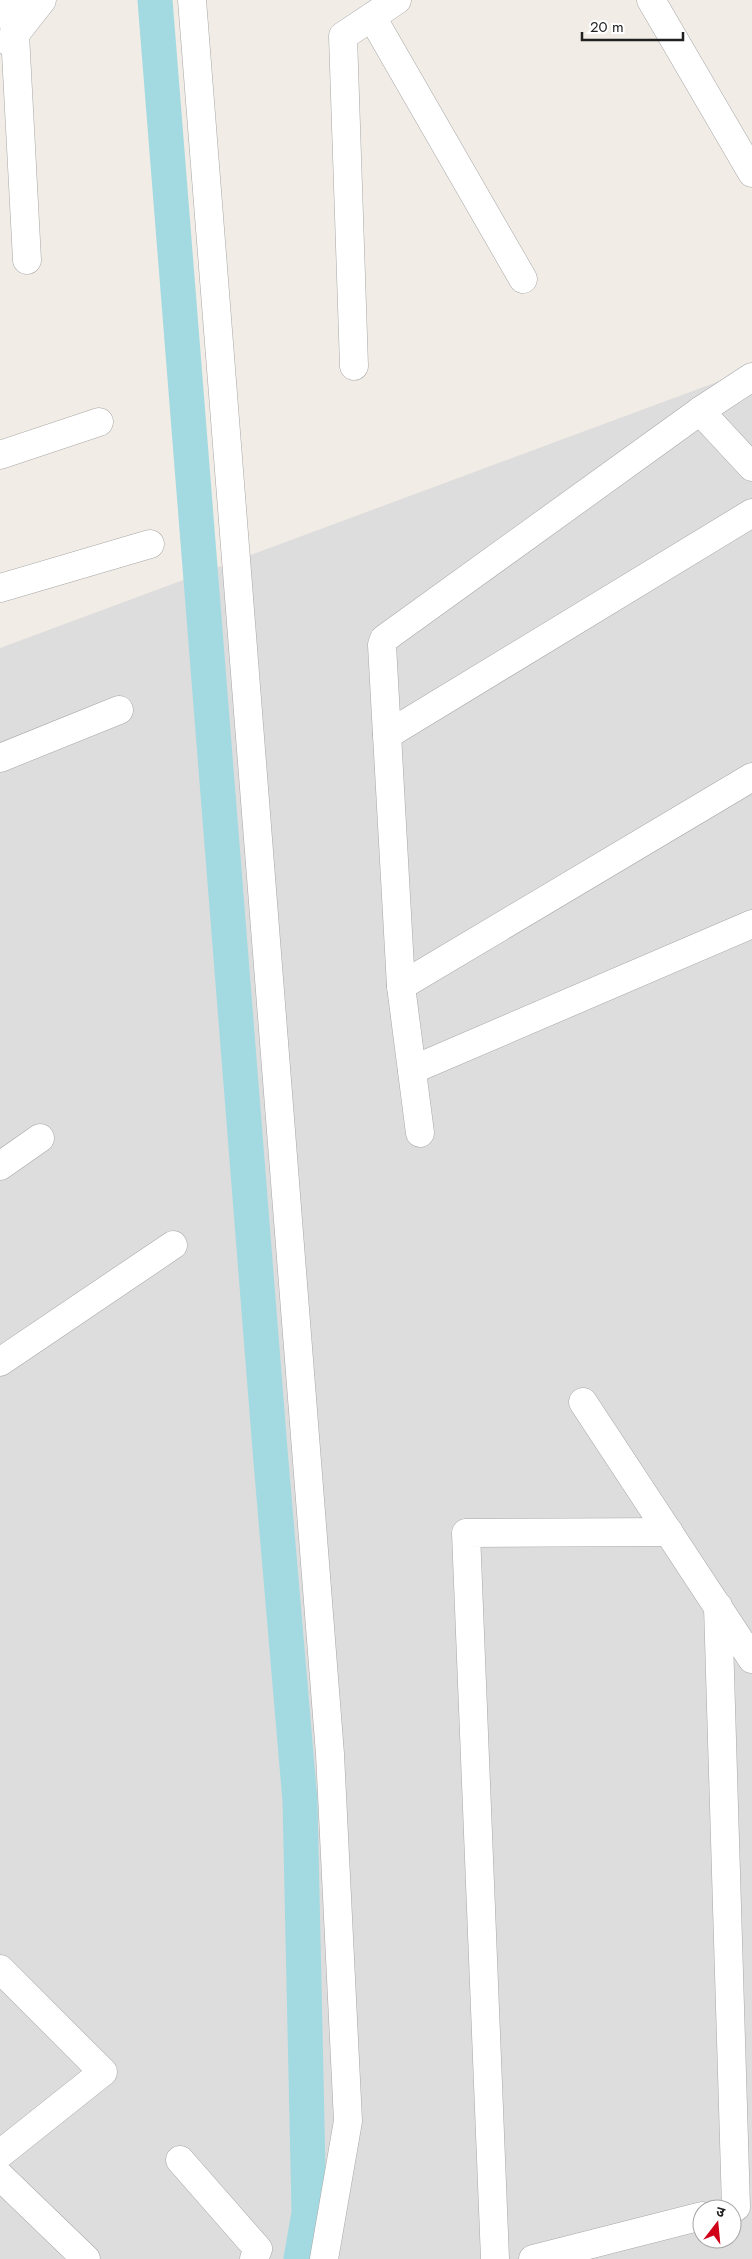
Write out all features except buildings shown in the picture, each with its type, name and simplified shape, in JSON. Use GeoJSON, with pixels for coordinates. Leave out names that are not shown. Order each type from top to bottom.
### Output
{"type":"FeatureCollection","features":[{"type":"Feature","properties":{"kind":"street"},"geometry":{"type":"LineString","coordinates":[[11,0],[8,44],[27,260]]}},
{"type":"Feature","properties":{"kind":"street"},"geometry":{"type":"LineString","coordinates":[[8,44],[42,0]]}},
{"type":"Feature","properties":{"kind":"street"},"geometry":{"type":"LineString","coordinates":[[192,0],[330,1754],[348,2121],[324,2259]]}},
{"type":"Feature","properties":{"kind":"street"},"geometry":{"type":"LineString","coordinates":[[354,366],[343,36],[397,0]]}},
{"type":"Feature","properties":{"kind":"street"},"geometry":{"type":"LineString","coordinates":[[651,0],[752,173]]}},
{"type":"Feature","properties":{"kind":"street"},"geometry":{"type":"LineString","coordinates":[[372,17],[523,279]]}},
{"type":"Feature","properties":{"kind":"street"},"geometry":{"type":"LineString","coordinates":[[420,1133],[401,986],[382,645],[386,636],[700,411],[752,377]]}},
{"type":"Feature","properties":{"kind":"street"},"geometry":{"type":"LineString","coordinates":[[700,411],[752,467]]}},
{"type":"Feature","properties":{"kind":"street"},"geometry":{"type":"LineString","coordinates":[[0,455],[98,422]]}},
{"type":"Feature","properties":{"kind":"street"},"geometry":{"type":"LineString","coordinates":[[387,735],[752,513]]}},
{"type":"Feature","properties":{"kind":"street"},"geometry":{"type":"LineString","coordinates":[[0,588],[150,544]]}},
{"type":"Feature","properties":{"kind":"street"},"geometry":{"type":"LineString","coordinates":[[0,758],[119,710]]}},
{"type":"Feature","properties":{"kind":"street"},"geometry":{"type":"LineString","coordinates":[[401,986],[752,777]]}},
{"type":"Feature","properties":{"kind":"street"},"geometry":{"type":"LineString","coordinates":[[412,1070],[752,924]]}},
{"type":"Feature","properties":{"kind":"street"},"geometry":{"type":"LineString","coordinates":[[0,1166],[40,1138]]}},
{"type":"Feature","properties":{"kind":"street"},"geometry":{"type":"LineString","coordinates":[[0,1362],[173,1246]]}},
{"type":"Feature","properties":{"kind":"street"},"geometry":{"type":"LineString","coordinates":[[583,1402],[752,1659]]}},
{"type":"Feature","properties":{"kind":"street"},"geometry":{"type":"LineString","coordinates":[[495,2259],[466,1533],[669,1532]]}},
{"type":"Feature","properties":{"kind":"street"},"geometry":{"type":"LineString","coordinates":[[718,1606],[738,2199]]}},
{"type":"Feature","properties":{"kind":"street"},"geometry":{"type":"LineString","coordinates":[[0,1968],[103,2072],[0,2154]]}},
{"type":"Feature","properties":{"kind":"street"},"geometry":{"type":"LineString","coordinates":[[180,2160],[258,2248],[254,2259]]}},
{"type":"Feature","properties":{"kind":"street"},"geometry":{"type":"LineString","coordinates":[[0,2176],[86,2259]]}},
{"type":"Feature","properties":{"kind":"street"},"geometry":{"type":"LineString","coordinates":[[533,2259],[692,2219]]}},
{"type":"Feature","properties":{"kind":"shaded area"},"geometry":{"type":"Polygon","coordinates":[[[752,369],[752,2259],[0,2259],[0,648],[752,369]]]}},
{"type":"Feature","properties":{"kind":"waterway"},"geometry":{"type":"LineString","coordinates":[[155,0],[271,1462],[300,1801],[309,2213],[301,2259]]}}]}
